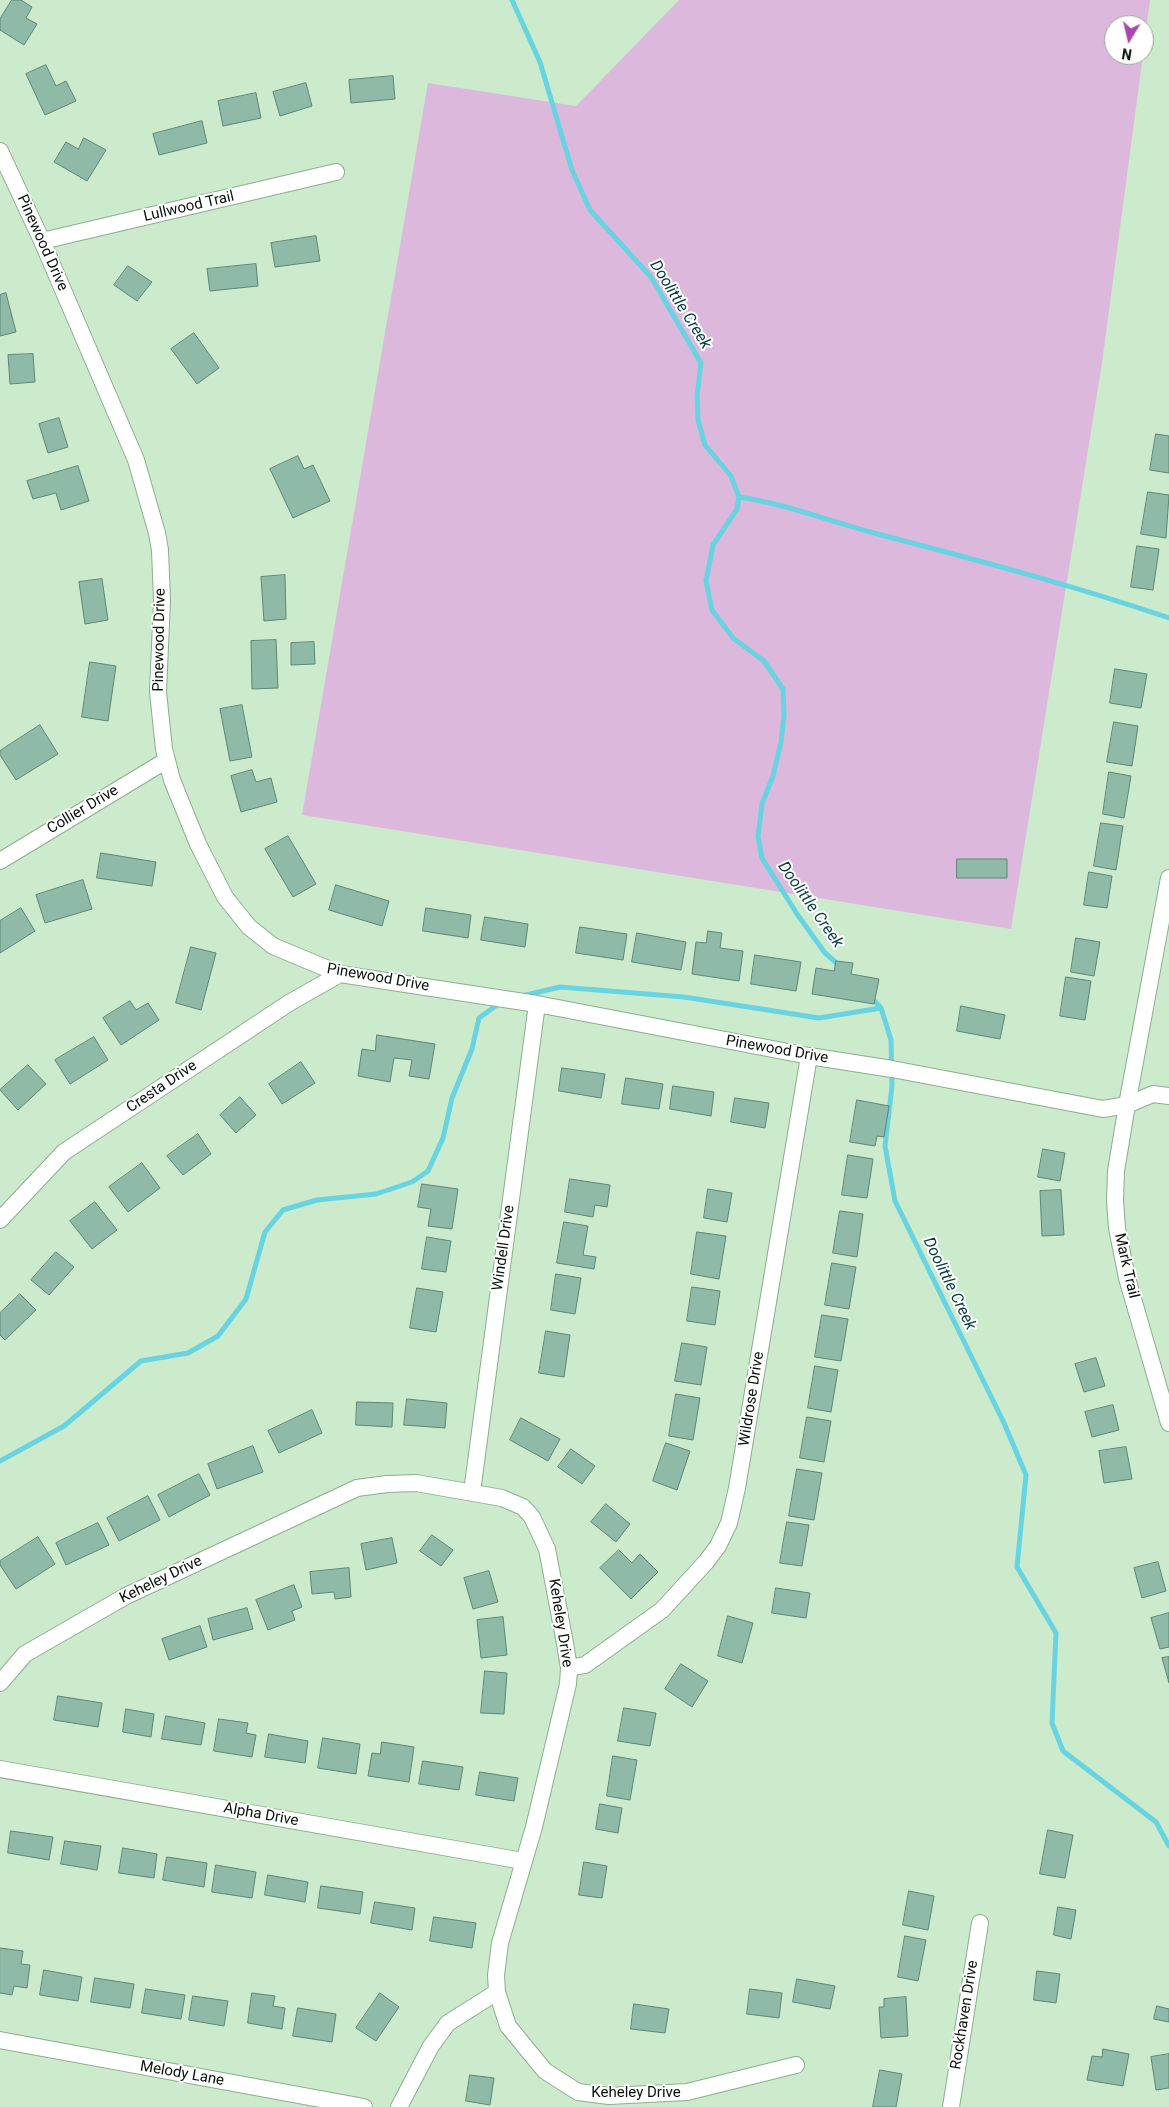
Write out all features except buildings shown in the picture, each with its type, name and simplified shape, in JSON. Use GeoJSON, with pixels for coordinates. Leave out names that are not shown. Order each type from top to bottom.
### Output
{"type":"FeatureCollection","features":[{"type":"Feature","properties":{"kind":"street","name":"Pinewood Drive"},"geometry":{"type":"LineString","coordinates":[[0,151],[42,241],[136,460],[157,533],[162,600],[158,692],[167,760],[172,780],[198,844],[225,897],[249,927],[273,946],[340,974],[536,1004],[1102,1109],[1127,1105]]}},
{"type":"Feature","properties":{"kind":"street","name":"Lullwood Trail"},"geometry":{"type":"LineString","coordinates":[[42,241],[336,172]]}},
{"type":"Feature","properties":{"kind":"street","name":"Collier Drive"},"geometry":{"type":"LineString","coordinates":[[0,861],[167,760]]}},
{"type":"Feature","properties":{"kind":"street","name":"Mark Trail"},"geometry":{"type":"LineString","coordinates":[[1169,878],[1127,1105],[1116,1171],[1115,1201],[1117,1228],[1127,1278],[1169,1423]]}},
{"type":"Feature","properties":{"kind":"street","name":"Cresta Drive"},"geometry":{"type":"LineString","coordinates":[[0,1220],[64,1152],[289,1003],[340,974]]}},
{"type":"Feature","properties":{"kind":"street","name":"Windell Drive"},"geometry":{"type":"LineString","coordinates":[[472,1492],[536,1004]]}},
{"type":"Feature","properties":{"kind":"street","name":"Wildrose Drive"},"geometry":{"type":"LineString","coordinates":[[569,1668],[584,1665],[662,1610],[706,1562],[718,1546],[728,1522],[737,1488],[809,1056]]}},
{"type":"Feature","properties":{"kind":"street"},"geometry":{"type":"LineString","coordinates":[[1127,1105],[1153,1094],[1169,1096]]}},
{"type":"Feature","properties":{"kind":"street","name":"Keheley Drive"},"geometry":{"type":"LineString","coordinates":[[0,1683],[25,1654],[126,1596],[357,1488],[386,1484],[416,1483],[502,1498],[523,1507],[532,1517],[547,1549],[569,1668],[560,1721],[534,1827],[500,1943],[496,1992],[508,2026],[545,2071],[578,2092],[609,2096],[685,2100],[796,2065]]}},
{"type":"Feature","properties":{"kind":"street","name":"Alpha Drive"},"geometry":{"type":"LineString","coordinates":[[0,1769],[523,1861]]}},
{"type":"Feature","properties":{"kind":"street","name":"Rockhaven Drive"},"geometry":{"type":"LineString","coordinates":[[951,2107],[980,1923]]}},
{"type":"Feature","properties":{"kind":"street"},"geometry":{"type":"LineString","coordinates":[[400,2107],[431,2046],[448,2023],[496,1992]]}},
{"type":"Feature","properties":{"kind":"street","name":"Melody Lane"},"geometry":{"type":"LineString","coordinates":[[0,2040],[364,2107]]}},
{"type":"Feature","properties":{"kind":"shaded area"},"geometry":{"type":"Polygon","coordinates":[[[679,0],[1150,0],[1148,15],[1104,15],[1104,65],[1142,65],[1102,363],[1011,929],[302,815],[428,83],[576,106],[679,0]]]}},
{"type":"Feature","properties":{"kind":"waterway","name":"Doolittle Creek"},"geometry":{"type":"LineString","coordinates":[[512,0],[540,62],[572,170],[590,210],[651,277],[701,363],[697,396],[698,420],[705,445],[731,476],[739,497],[737,509],[713,545],[706,581],[712,610],[733,638],[764,661],[783,689],[784,715],[781,742],[773,776],[762,804],[758,837],[762,858],[797,914],[825,953],[840,966]]}},
{"type":"Feature","properties":{"kind":"waterway"},"geometry":{"type":"LineString","coordinates":[[739,497],[791,508],[874,533],[1022,573],[1096,594],[1169,618]]}},
{"type":"Feature","properties":{"kind":"waterway"},"geometry":{"type":"LineString","coordinates":[[522,996],[560,987],[684,997],[819,1018],[881,1008]]}},
{"type":"Feature","properties":{"kind":"waterway","name":"Doolittle Creek"},"geometry":{"type":"LineString","coordinates":[[871,997],[881,1008],[891,1040],[892,1086],[885,1146],[895,1201],[1004,1423],[1026,1475],[1017,1567],[1056,1633],[1052,1723],[1063,1751],[1156,1822],[1169,1846]]}},
{"type":"Feature","properties":{"kind":"waterway"},"geometry":{"type":"LineString","coordinates":[[0,1461],[64,1426],[141,1361],[188,1353],[218,1336],[246,1299],[265,1232],[283,1210],[317,1200],[376,1194],[412,1182],[428,1171],[443,1138],[452,1098],[472,1049],[479,1018],[500,1003]]}}]}
